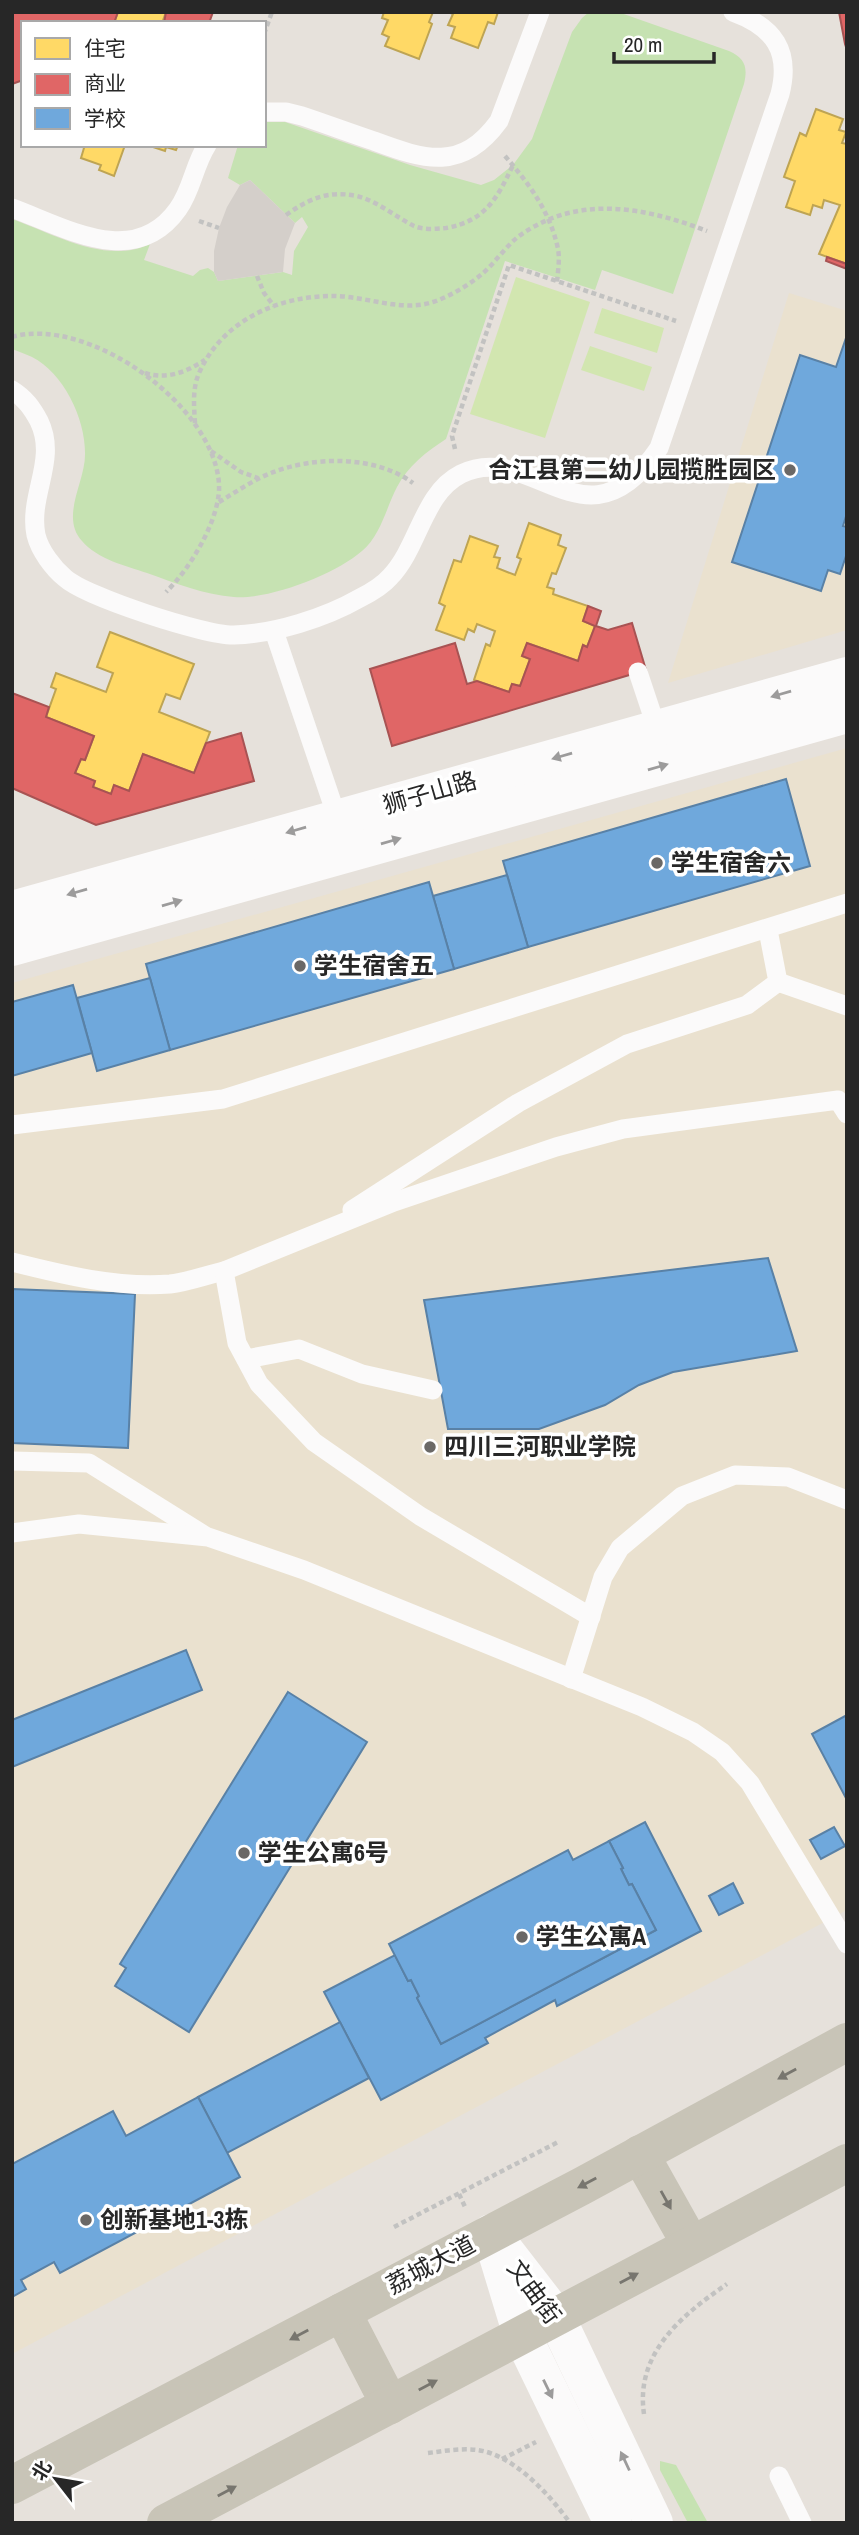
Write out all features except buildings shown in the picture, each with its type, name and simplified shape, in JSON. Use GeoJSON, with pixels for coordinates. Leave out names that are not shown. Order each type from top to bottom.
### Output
{"type":"FeatureCollection","features":[{"type":"Feature","properties":{"kind":"main road","name":"荔城大道"},"geometry":{"type":"LineString","coordinates":[[12,2485],[491,2234],[847,2042]]}},
{"type":"Feature","properties":{"kind":"main road"},"geometry":{"type":"LineString","coordinates":[[640,2154],[691,2245]]}},
{"type":"Feature","properties":{"kind":"main road"},"geometry":{"type":"LineString","coordinates":[[166,2523],[847,2162]]}},
{"type":"Feature","properties":{"kind":"main road"},"geometry":{"type":"LineString","coordinates":[[342,2312],[390,2404]]}},
{"type":"Feature","properties":{"kind":"street","name":"狮子山路"},"geometry":{"type":"LineString","coordinates":[[12,947],[657,729],[847,676]]}},
{"type":"Feature","properties":{"kind":"street","name":"狮子山路"},"geometry":{"type":"LineString","coordinates":[[12,910],[344,836],[847,714]]}},
{"type":"Feature","properties":{"kind":"street","name":"文曲街"},"geometry":{"type":"LineString","coordinates":[[491,2234],[556,2317],[654,2523]]}},
{"type":"Feature","properties":{"kind":"street","name":"文曲街"},"geometry":{"type":"LineString","coordinates":[[491,2234],[522,2335],[613,2523]]}},
{"type":"Feature","properties":{"kind":"lane"},"geometry":{"type":"LineString","coordinates":[[266,112],[286,112],[302,116],[413,156],[444,159],[459,155],[488,136],[503,112],[540,12]]}},
{"type":"Feature","properties":{"kind":"lane"},"geometry":{"type":"LineString","coordinates":[[12,390],[32,406],[44,432],[47,454],[36,501],[36,535],[47,559],[66,580],[109,600],[171,622],[231,635],[274,631],[360,598],[390,578],[407,554],[434,498],[449,481],[461,474],[477,468],[493,467],[579,494],[606,493],[618,488],[633,479],[659,448],[784,78],[784,61],[769,32],[757,22],[733,12]]}},
{"type":"Feature","properties":{"kind":"lane"},"geometry":{"type":"LineString","coordinates":[[12,208],[102,241],[138,239],[154,232],[179,208],[206,147]]}},
{"type":"Feature","properties":{"kind":"lane"},"geometry":{"type":"LineString","coordinates":[[274,631],[344,836]]}},
{"type":"Feature","properties":{"kind":"lane"},"geometry":{"type":"LineString","coordinates":[[638,672],[657,729]]}},
{"type":"Feature","properties":{"kind":"lane"},"geometry":{"type":"LineString","coordinates":[[12,1125],[223,1099],[847,903]]}},
{"type":"Feature","properties":{"kind":"lane"},"geometry":{"type":"LineString","coordinates":[[768,930],[778,982]]}},
{"type":"Feature","properties":{"kind":"lane"},"geometry":{"type":"LineString","coordinates":[[778,982],[847,1006]]}},
{"type":"Feature","properties":{"kind":"lane"},"geometry":{"type":"LineString","coordinates":[[313,1235],[518,1103],[627,1044],[747,1005],[778,982]]}},
{"type":"Feature","properties":{"kind":"lane"},"geometry":{"type":"LineString","coordinates":[[12,1262],[64,1275],[114,1283],[172,1284],[223,1271],[394,1202],[556,1147],[623,1129],[838,1100],[847,1114]]}},
{"type":"Feature","properties":{"kind":"lane"},"geometry":{"type":"LineString","coordinates":[[223,1271],[237,1343],[259,1384],[314,1442],[420,1516],[590,1616]]}},
{"type":"Feature","properties":{"kind":"lane"},"geometry":{"type":"LineString","coordinates":[[246,1359],[299,1349],[362,1374],[433,1390]]}},
{"type":"Feature","properties":{"kind":"lane"},"geometry":{"type":"LineString","coordinates":[[12,1461],[89,1463],[208,1537],[304,1570],[642,1707],[693,1732],[722,1752],[750,1783],[847,1944]]}},
{"type":"Feature","properties":{"kind":"lane"},"geometry":{"type":"LineString","coordinates":[[571,1679],[603,1577],[620,1548],[682,1496],[735,1475],[788,1478],[847,1500]]}},
{"type":"Feature","properties":{"kind":"lane"},"geometry":{"type":"LineString","coordinates":[[12,1533],[79,1524],[208,1537]]}},
{"type":"Feature","properties":{"kind":"lane"},"geometry":{"type":"LineString","coordinates":[[779,2476],[802,2523]]}},
{"type":"Feature","properties":{"kind":"path"},"geometry":{"type":"LineString","coordinates":[[266,28],[272,12]]}},
{"type":"Feature","properties":{"kind":"path"},"geometry":{"type":"LineString","coordinates":[[488,136],[537,195],[559,250],[557,282]]}},
{"type":"Feature","properties":{"kind":"path"},"geometry":{"type":"LineString","coordinates":[[286,215],[309,200],[340,194],[358,197],[417,227],[438,229],[463,225],[484,212],[500,191],[513,165]]}},
{"type":"Feature","properties":{"kind":"path"},"geometry":{"type":"LineString","coordinates":[[195,424],[194,395],[199,372],[218,343],[241,321],[274,306],[300,299],[337,296],[402,305],[434,302],[482,274],[519,237],[548,220],[589,208],[642,211],[673,218],[731,241]]}},
{"type":"Feature","properties":{"kind":"path"},"geometry":{"type":"LineString","coordinates":[[461,474],[452,436],[509,265],[700,329]]}},
{"type":"Feature","properties":{"kind":"path"},"geometry":{"type":"LineString","coordinates":[[257,276],[264,293],[274,306]]}},
{"type":"Feature","properties":{"kind":"path"},"geometry":{"type":"LineString","coordinates":[[12,337],[29,332],[68,337],[95,346],[141,372],[158,377],[190,370],[208,358]]}},
{"type":"Feature","properties":{"kind":"path"},"geometry":{"type":"LineString","coordinates":[[141,372],[195,424],[208,448],[219,482],[214,518],[194,555],[175,584],[144,612]]}},
{"type":"Feature","properties":{"kind":"path"},"geometry":{"type":"LineString","coordinates":[[208,448],[224,462],[258,478]]}},
{"type":"Feature","properties":{"kind":"path"},"geometry":{"type":"LineString","coordinates":[[218,503],[258,478],[275,471],[328,460],[372,465],[406,478],[434,498]]}},
{"type":"Feature","properties":{"kind":"path"},"geometry":{"type":"LineString","coordinates":[[394,2227],[560,2141]]}},
{"type":"Feature","properties":{"kind":"path"},"geometry":{"type":"LineString","coordinates":[[643,2386],[647,2368],[658,2347],[675,2325],[727,2284]]}},
{"type":"Feature","properties":{"kind":"path"},"geometry":{"type":"LineString","coordinates":[[428,2453],[462,2449],[491,2453],[535,2482],[549,2495],[570,2523]]}},
{"type":"Feature","properties":{"kind":"shaded area"},"geometry":{"type":"Polygon","coordinates":[[[250,180],[295,223],[285,249],[283,272],[218,281],[214,272],[214,251],[219,228],[240,185],[250,180]]]}},
{"type":"Feature","properties":{"kind":"shaded area","name":"合江县第二幼儿园揽胜园区"},"geometry":{"type":"Polygon","coordinates":[[[789,293],[847,311],[847,630],[668,683],[789,293]]]}},
{"type":"Feature","properties":{"kind":"shaded area","name":"四川三河职业学院"},"geometry":{"type":"Polygon","coordinates":[[[847,748],[847,1910],[12,2354],[12,983],[847,748]]]}},
{"type":"Feature","properties":{"kind":"green space"},"geometry":{"type":"Polygon","coordinates":[[[589,12],[618,12],[729,51],[744,64],[744,84],[673,294],[602,270],[595,290],[505,261],[446,439],[406,472],[369,545],[350,560],[301,584],[248,597],[223,596],[121,565],[88,547],[76,532],[73,521],[85,455],[82,427],[77,413],[63,386],[44,364],[12,349],[12,219],[80,245],[98,249],[133,250],[150,244],[144,260],[193,276],[208,268],[214,272],[218,281],[283,272],[292,275],[294,251],[308,227],[302,217],[295,223],[250,180],[240,185],[228,178],[237,147],[266,147],[266,122],[285,122],[410,165],[481,185],[494,180],[513,165],[532,139],[572,32],[589,12]]]}},
{"type":"Feature","properties":{"kind":"green space"},"geometry":{"type":"Polygon","coordinates":[[[516,277],[590,302],[545,438],[470,414],[516,277]]]}},
{"type":"Feature","properties":{"kind":"green space"},"geometry":{"type":"Polygon","coordinates":[[[602,308],[664,328],[657,353],[594,333],[602,308]]]}},
{"type":"Feature","properties":{"kind":"green space"},"geometry":{"type":"Polygon","coordinates":[[[590,346],[652,367],[644,391],[581,370],[590,346]]]}},
{"type":"Feature","properties":{"kind":"green space"},"geometry":{"type":"Polygon","coordinates":[[[660,2461],[676,2465],[708,2523],[688,2523],[660,2470],[660,2461]]]}},
{"type":"Feature","properties":{"kind":"place","name":"合江县第二幼儿园揽胜园区"},"geometry":{"type":"Point","coordinates":[790,470]}},
{"type":"Feature","properties":{"kind":"place","name":"学生宿舍六"},"geometry":{"type":"Point","coordinates":[657,863]}},
{"type":"Feature","properties":{"kind":"place","name":"学生宿舍五"},"geometry":{"type":"Point","coordinates":[300,966]}},
{"type":"Feature","properties":{"kind":"place","name":"四川三河职业学院"},"geometry":{"type":"Point","coordinates":[430,1447]}},
{"type":"Feature","properties":{"kind":"place","name":"学生公寓6号"},"geometry":{"type":"Point","coordinates":[244,1853]}},
{"type":"Feature","properties":{"kind":"place","name":"学生公寓A"},"geometry":{"type":"Point","coordinates":[522,1937]}},
{"type":"Feature","properties":{"kind":"place","name":"创新基地1-3栋"},"geometry":{"type":"Point","coordinates":[86,2220]}}]}
